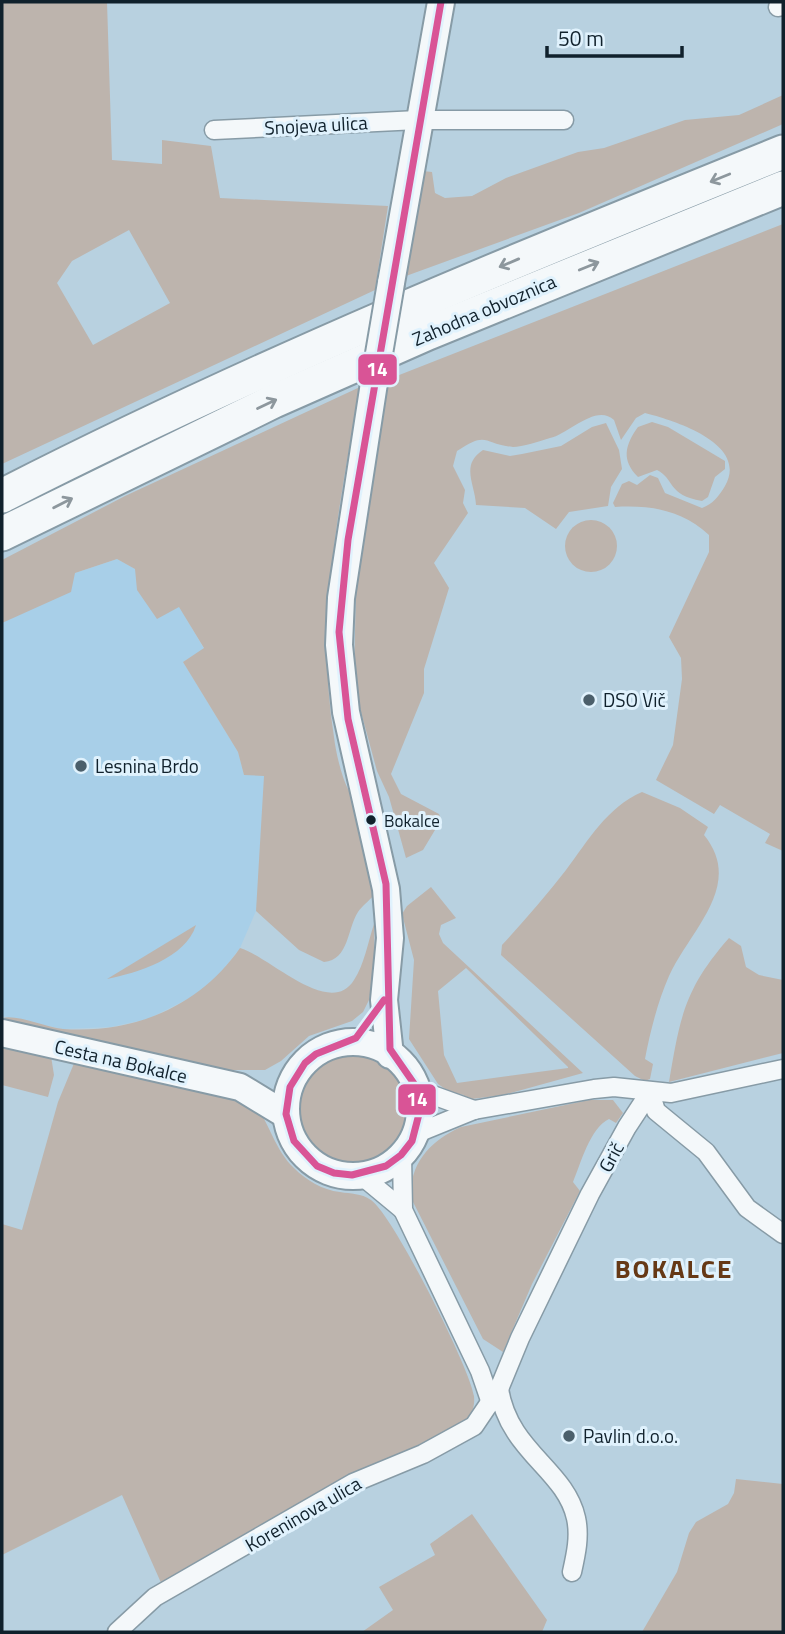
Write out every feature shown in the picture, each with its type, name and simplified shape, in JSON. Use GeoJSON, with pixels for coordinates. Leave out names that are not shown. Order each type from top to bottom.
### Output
{"type":"FeatureCollection","features":[{"type":"Feature","properties":{"kind":"highway","name":"Zahodna obvoznica"},"geometry":{"type":"LineString","coordinates":[[2,496],[235,381],[441,291],[783,152]]}},
{"type":"Feature","properties":{"kind":"highway","name":"Zahodna obvoznica"},"geometry":{"type":"LineString","coordinates":[[2,534],[149,459],[333,374],[783,188]]}},
{"type":"Feature","properties":{"kind":"street"},"geometry":{"type":"LineString","coordinates":[[390,1055],[384,1000],[390,938],[386,889],[348,721],[339,645],[341,598],[418,120],[441,2]]}},
{"type":"Feature","properties":{"kind":"street"},"geometry":{"type":"LineString","coordinates":[[418,120],[564,120]]}},
{"type":"Feature","properties":{"kind":"street","name":"Snojeva ulica"},"geometry":{"type":"LineString","coordinates":[[214,130],[418,120]]}},
{"type":"Feature","properties":{"kind":"street"},"geometry":{"type":"LineString","coordinates":[[350,1043],[384,1000]]}},
{"type":"Feature","properties":{"kind":"street","name":"Cesta na Bokalce"},"geometry":{"type":"LineString","coordinates":[[2,1033],[240,1087],[286,1115]]}},
{"type":"Feature","properties":{"kind":"street"},"geometry":{"type":"LineString","coordinates":[[350,1043],[367,1044],[390,1055],[404,1066],[416,1089],[420,1107],[409,1144],[403,1210]]}},
{"type":"Feature","properties":{"kind":"street","name":"Cesta na Bokalce"},"geometry":{"type":"LineString","coordinates":[[240,1087],[297,1072],[316,1054],[350,1043]]}},
{"type":"Feature","properties":{"kind":"street"},"geometry":{"type":"LineString","coordinates":[[297,1072],[288,1093],[286,1115],[294,1140],[311,1161],[335,1174],[362,1175],[384,1169],[409,1144],[474,1110],[614,1087],[650,1093],[671,1093],[783,1069]]}},
{"type":"Feature","properties":{"kind":"street"},"geometry":{"type":"LineString","coordinates":[[416,1089],[474,1110]]}},
{"type":"Feature","properties":{"kind":"street"},"geometry":{"type":"LineString","coordinates":[[650,1093],[656,1111],[706,1152],[747,1208],[783,1234]]}},
{"type":"Feature","properties":{"kind":"street","name":"Grič"},"geometry":{"type":"LineString","coordinates":[[495,1396],[590,1194],[650,1093]]}},
{"type":"Feature","properties":{"kind":"street"},"geometry":{"type":"LineString","coordinates":[[362,1175],[403,1210],[480,1371],[516,1435],[570,1501],[576,1518],[578,1541],[572,1572]]}},
{"type":"Feature","properties":{"kind":"street","name":"Koreninova ulica"},"geometry":{"type":"LineString","coordinates":[[117,1632],[155,1597],[353,1482],[451,1441],[474,1426],[495,1396]]}},
{"type":"Feature","properties":{"kind":"shaded area"},"geometry":{"type":"Polygon","coordinates":[[[2,2],[107,2],[112,160],[162,164],[162,140],[211,146],[220,198],[388,206],[375,290],[2,464],[2,2]],[[129,230],[72,261],[57,283],[93,345],[170,303],[129,230]]]}},
{"type":"Feature","properties":{"kind":"shaded area"},"geometry":{"type":"Polygon","coordinates":[[[783,95],[783,124],[579,213],[406,276],[423,171],[432,172],[435,193],[445,198],[472,196],[506,178],[578,152],[604,148],[685,120],[739,115],[783,95]]]}},
{"type":"Feature","properties":{"kind":"shaded area"},"geometry":{"type":"Polygon","coordinates":[[[783,224],[783,851],[765,843],[770,834],[720,805],[714,814],[656,780],[673,745],[682,679],[681,658],[669,637],[709,552],[709,535],[688,520],[665,511],[615,507],[613,503],[622,484],[629,481],[637,485],[650,475],[658,478],[665,493],[702,508],[713,502],[720,493],[730,471],[727,458],[706,437],[674,422],[645,413],[636,418],[621,440],[614,420],[599,415],[557,435],[526,445],[513,447],[480,440],[457,451],[453,466],[465,490],[463,503],[468,513],[434,563],[449,588],[424,669],[424,693],[391,774],[401,794],[439,814],[441,820],[423,850],[406,858],[389,797],[377,771],[358,701],[354,672],[356,591],[389,379],[783,224]]]}},
{"type":"Feature","properties":{"kind":"shaded area"},"geometry":{"type":"Polygon","coordinates":[[[360,387],[332,561],[327,649],[336,751],[361,827],[374,895],[354,919],[343,950],[332,960],[324,962],[299,950],[256,911],[264,776],[244,775],[238,752],[183,662],[204,648],[179,607],[157,619],[137,590],[135,569],[117,559],[75,573],[71,592],[2,623],[2,560],[125,496],[360,387]]]}},
{"type":"Feature","properties":{"kind":"shaded area"},"geometry":{"type":"Polygon","coordinates":[[[652,422],[668,427],[725,461],[725,469],[715,477],[708,497],[702,501],[683,495],[657,470],[638,477],[633,471],[627,458],[630,440],[638,427],[652,422]]]}},
{"type":"Feature","properties":{"kind":"shaded area"},"geometry":{"type":"Polygon","coordinates":[[[606,423],[619,450],[622,469],[611,487],[608,506],[569,512],[556,529],[525,508],[476,505],[470,468],[476,456],[483,450],[510,456],[561,446],[592,427],[606,423]]]}},
{"type":"Feature","properties":{"kind":"shaded area"},"geometry":{"type":"Polygon","coordinates":[[[591,520],[601,522],[609,528],[615,536],[615,556],[609,564],[601,570],[591,572],[581,570],[573,564],[567,556],[565,546],[567,536],[573,528],[581,522],[591,520]]]}},
{"type":"Feature","properties":{"kind":"shaded area"},"geometry":{"type":"Polygon","coordinates":[[[117,559],[139,571],[179,606],[204,649],[183,662],[238,752],[244,775],[265,775],[259,893],[256,911],[240,948],[216,979],[198,994],[148,1019],[111,1027],[63,1029],[2,1016],[2,623],[75,573],[117,559]]]}},
{"type":"Feature","properties":{"kind":"shaded area"},"geometry":{"type":"Polygon","coordinates":[[[642,792],[680,808],[708,827],[704,835],[715,854],[719,872],[710,907],[678,959],[661,996],[645,1059],[653,1064],[650,1079],[645,1081],[635,1076],[501,955],[502,945],[551,889],[599,826],[618,806],[642,792]]]}},
{"type":"Feature","properties":{"kind":"shaded area"},"geometry":{"type":"Polygon","coordinates":[[[431,887],[456,918],[441,925],[439,934],[443,943],[583,1073],[503,1095],[464,1100],[464,1095],[451,1093],[438,1084],[409,1039],[414,960],[402,914],[407,906],[431,887]],[[466,968],[438,991],[444,1055],[457,1083],[568,1067],[466,968]]]}},
{"type":"Feature","properties":{"kind":"shaded area"},"geometry":{"type":"Polygon","coordinates":[[[374,924],[375,965],[369,1000],[363,1012],[352,1021],[309,1036],[281,1061],[265,1070],[222,1070],[2,1018],[15,1018],[63,1029],[115,1027],[140,1021],[163,1012],[205,986],[240,948],[315,989],[330,993],[343,990],[357,974],[374,924]]]}},
{"type":"Feature","properties":{"kind":"shaded area"},"geometry":{"type":"Polygon","coordinates":[[[196,925],[191,937],[171,955],[146,968],[107,979],[196,925]]]}},
{"type":"Feature","properties":{"kind":"shaded area"},"geometry":{"type":"Polygon","coordinates":[[[729,938],[741,946],[746,967],[759,975],[783,980],[783,1053],[669,1082],[686,1005],[702,973],[729,938]]]}},
{"type":"Feature","properties":{"kind":"shaded area"},"geometry":{"type":"Polygon","coordinates":[[[2,1045],[51,1056],[54,1075],[48,1097],[2,1085],[2,1045]]]}},
{"type":"Feature","properties":{"kind":"shaded area"},"geometry":{"type":"Polygon","coordinates":[[[354,1054],[375,1058],[392,1070],[404,1087],[408,1108],[404,1129],[392,1146],[375,1158],[354,1162],[333,1158],[316,1146],[304,1129],[300,1108],[304,1087],[316,1070],[333,1058],[354,1054]]]}},
{"type":"Feature","properties":{"kind":"shaded area"},"geometry":{"type":"Polygon","coordinates":[[[75,1061],[252,1101],[287,1161],[299,1172],[327,1189],[360,1195],[371,1200],[382,1212],[412,1261],[459,1356],[474,1396],[468,1421],[162,1585],[122,1495],[2,1555],[2,1224],[22,1230],[58,1102],[75,1061]]]}},
{"type":"Feature","properties":{"kind":"shaded area"},"geometry":{"type":"Polygon","coordinates":[[[589,1100],[613,1100],[623,1113],[616,1123],[609,1119],[602,1124],[587,1147],[573,1182],[580,1191],[532,1284],[503,1352],[483,1339],[412,1200],[413,1176],[423,1155],[440,1139],[461,1127],[589,1100]]]}},
{"type":"Feature","properties":{"kind":"shaded area"},"geometry":{"type":"Polygon","coordinates":[[[736,1479],[783,1484],[783,1632],[642,1632],[677,1572],[689,1533],[696,1522],[728,1504],[734,1493],[736,1479]]]}},
{"type":"Feature","properties":{"kind":"shaded area"},"geometry":{"type":"Polygon","coordinates":[[[472,1514],[547,1620],[542,1632],[362,1632],[393,1610],[379,1587],[435,1555],[430,1544],[472,1514]]]}},
{"type":"Feature","properties":{"kind":"transit line","name":"14"},"geometry":{"type":"LineString","coordinates":[[384,1000],[356,1038],[316,1054],[305,1063],[290,1087],[286,1114],[294,1141],[317,1166],[334,1173],[352,1175],[386,1166],[401,1155],[412,1141],[419,1114],[415,1085],[390,1049],[386,884],[348,719],[339,632],[348,540],[441,2]]}},
{"type":"Feature","properties":{"kind":"place","name":"DSO Vič"},"geometry":{"type":"Point","coordinates":[589,700]}},
{"type":"Feature","properties":{"kind":"place","name":"Lesnina Brdo"},"geometry":{"type":"Point","coordinates":[81,766]}},
{"type":"Feature","properties":{"kind":"place","name":"Bokalce"},"geometry":{"type":"Point","coordinates":[371,820]}},
{"type":"Feature","properties":{"kind":"place","name":"Pavlin d.o.o."},"geometry":{"type":"Point","coordinates":[569,1436]}},
{"type":"Feature","properties":{"kind":"district","name":"BOKALCE"},"geometry":{"type":"Point","coordinates":[674,1269]}}]}
